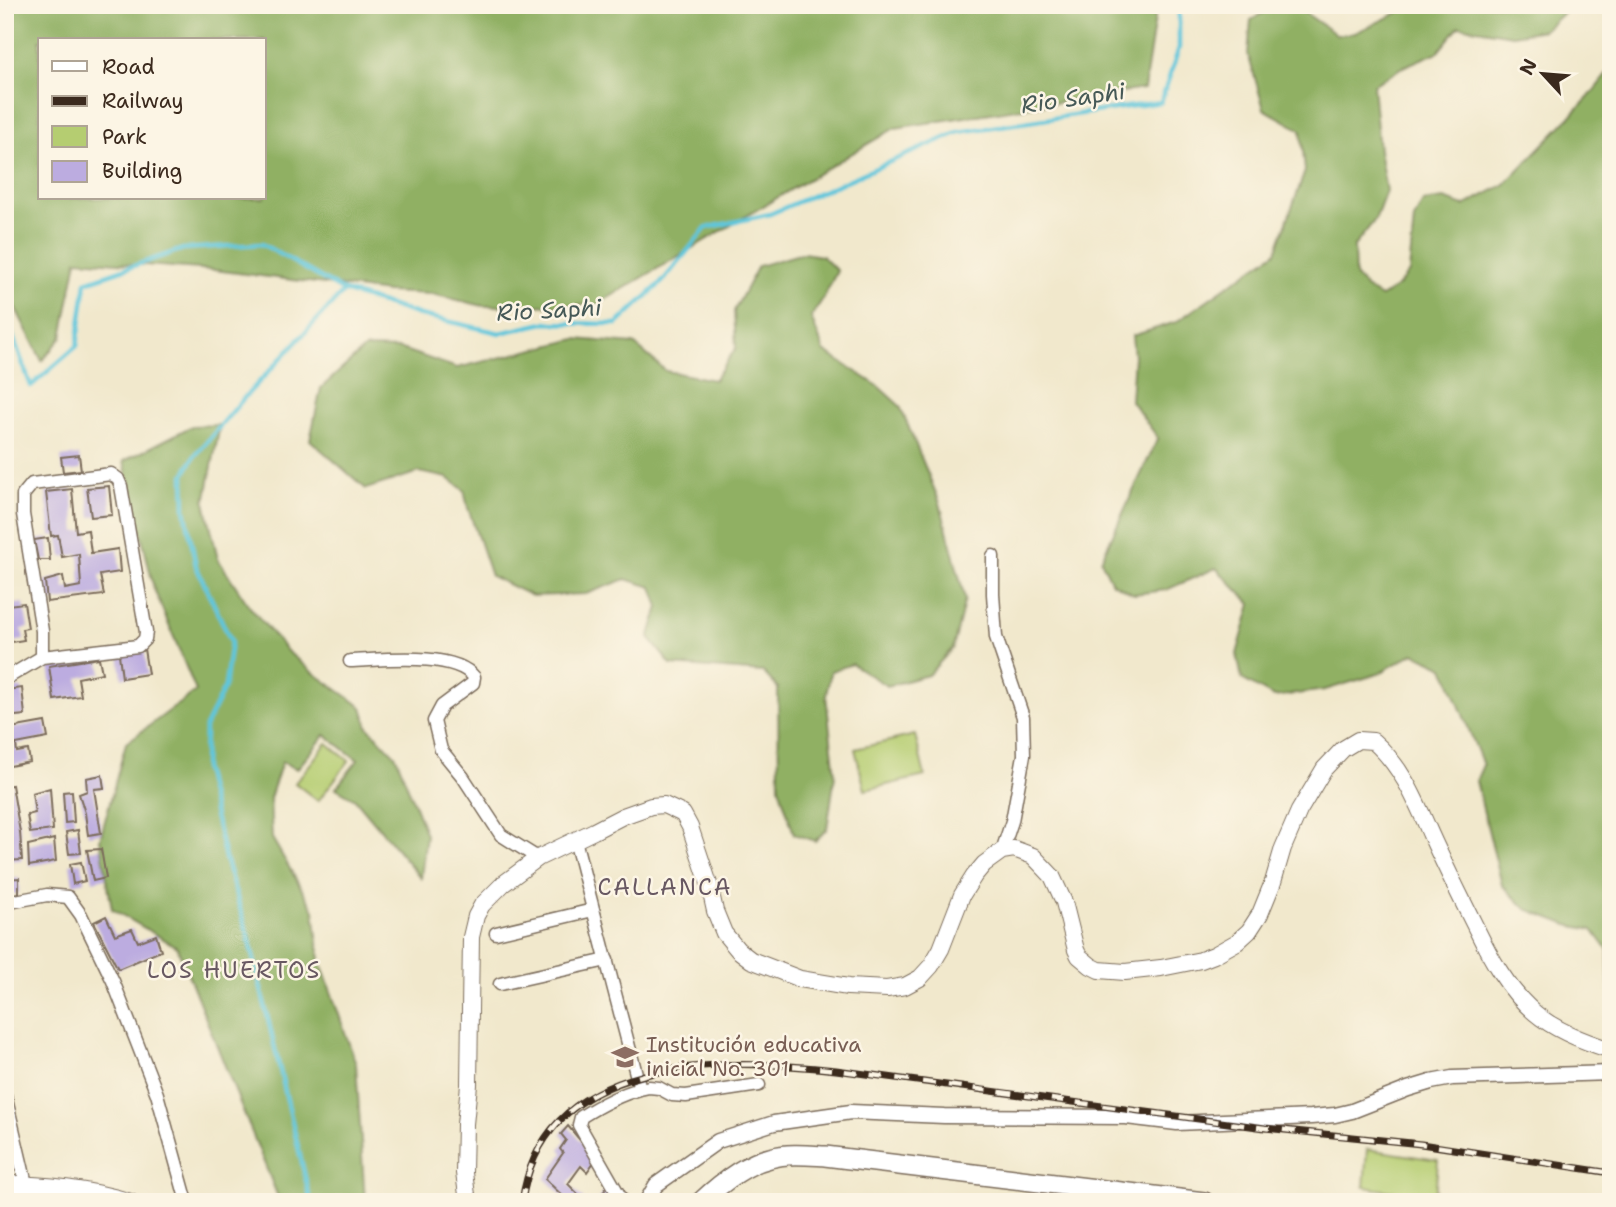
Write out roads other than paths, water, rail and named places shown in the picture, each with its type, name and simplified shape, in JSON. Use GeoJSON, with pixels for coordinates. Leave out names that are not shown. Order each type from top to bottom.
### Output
{"type":"FeatureCollection","features":[{"type":"Feature","properties":{"kind":"highway"},"geometry":{"type":"LineString","coordinates":[[701,1202],[713,1190],[748,1167],[769,1158],[790,1155],[825,1156],[1203,1202]]}},
{"type":"Feature","properties":{"kind":"main road"},"geometry":{"type":"LineString","coordinates":[[468,1202],[464,1173],[465,1124],[469,1085],[471,937],[476,916],[482,905],[503,884],[538,858],[623,816],[651,806],[664,805],[683,814],[709,884],[715,911],[724,933],[737,950],[751,960],[800,979],[848,987],[887,989],[905,986],[920,978],[931,966],[940,949],[962,895],[984,864],[1002,851],[1014,849],[1033,856],[1052,876],[1064,902],[1079,956],[1099,970],[1125,972],[1201,960],[1237,942],[1249,931],[1260,914],[1299,811],[1324,769],[1343,749],[1358,740],[1373,741],[1410,787],[1451,882],[1484,945],[1514,991],[1535,1014],[1552,1025],[1611,1051]]}},
{"type":"Feature","properties":{"kind":"main road"},"geometry":{"type":"LineString","coordinates":[[5,1184],[26,1184],[131,1202]]}},
{"type":"Feature","properties":{"kind":"street"},"geometry":{"type":"LineString","coordinates":[[5,679],[42,657],[138,646],[145,639],[121,486],[118,479],[111,474],[32,484],[23,495],[23,514],[42,631],[42,657]]}},
{"type":"Feature","properties":{"kind":"street"},"geometry":{"type":"LineString","coordinates":[[993,556],[996,637],[1023,717],[1024,755],[1012,821],[1002,851]]}},
{"type":"Feature","properties":{"kind":"street"},"geometry":{"type":"LineString","coordinates":[[350,661],[430,659],[451,663],[469,671],[474,677],[473,683],[442,706],[434,721],[441,750],[463,777],[501,835],[538,858]]}},
{"type":"Feature","properties":{"kind":"street"},"geometry":{"type":"LineString","coordinates":[[575,841],[640,1089]]}},
{"type":"Feature","properties":{"kind":"street"},"geometry":{"type":"LineString","coordinates":[[5,903],[47,895],[68,897],[81,915],[113,981],[157,1094],[187,1202]]}},
{"type":"Feature","properties":{"kind":"street"},"geometry":{"type":"LineString","coordinates":[[496,933],[593,910]]}},
{"type":"Feature","properties":{"kind":"street"},"geometry":{"type":"LineString","coordinates":[[500,984],[607,960]]}},
{"type":"Feature","properties":{"kind":"street"},"geometry":{"type":"LineString","coordinates":[[646,1202],[656,1185],[718,1141],[774,1123],[850,1112],[944,1116],[1126,1117],[1177,1123],[1311,1117],[1352,1111],[1408,1088],[1451,1078],[1611,1073]]}},
{"type":"Feature","properties":{"kind":"street"},"geometry":{"type":"LineString","coordinates":[[623,1202],[579,1125],[580,1117],[628,1092],[649,1087],[659,1088],[672,1095],[686,1096],[759,1085]]}},
{"type":"Feature","properties":{"kind":"street"},"geometry":{"type":"LineString","coordinates":[[5,1095],[26,1184]]}},
{"type":"Feature","properties":{"kind":"waterway","name":"Rio Saphi"},"geometry":{"type":"LineString","coordinates":[[5,315],[31,386],[77,346],[86,282],[183,249],[262,244],[344,291],[420,315],[500,333],[544,323],[617,324],[663,281],[706,228],[770,214],[959,132],[1161,102],[1179,48],[1179,5]]}},
{"type":"Feature","properties":{"kind":"waterway"},"geometry":{"type":"LineString","coordinates":[[311,1202],[249,938],[225,858],[204,769],[205,727],[225,686],[231,641],[196,566],[185,509],[184,475],[194,457],[244,398],[344,291]]}},
{"type":"Feature","properties":{"kind":"railway"},"geometry":{"type":"LineString","coordinates":[[522,1202],[537,1153],[564,1116],[601,1091],[644,1075],[692,1067],[742,1064],[836,1070],[1265,1128],[1421,1144],[1611,1173]]}},
{"type":"Feature","properties":{"kind":"place","name":"Institución educativa inicial No. 301"},"geometry":{"type":"Point","coordinates":[625,1057]}},
{"type":"Feature","properties":{"kind":"district","name":"CALLANCA"},"geometry":{"type":"Point","coordinates":[665,887]}},
{"type":"Feature","properties":{"kind":"district","name":"LOS HUERTOS"},"geometry":{"type":"Point","coordinates":[234,970]}}]}
